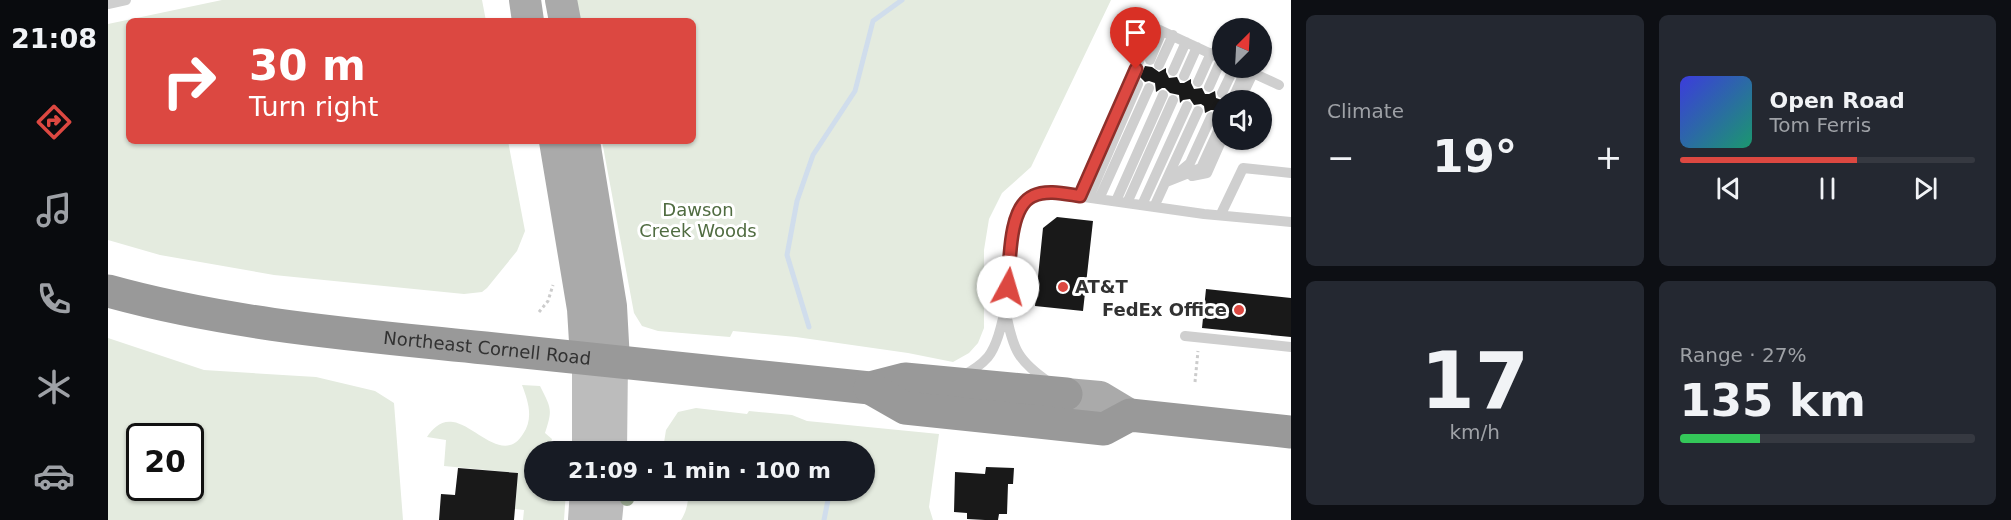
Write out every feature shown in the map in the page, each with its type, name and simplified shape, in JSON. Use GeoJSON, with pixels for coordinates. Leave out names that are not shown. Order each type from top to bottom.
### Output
{"type":"FeatureCollection","features":[{"type":"Feature","properties":{"kind":"highway","name":"Northeast Cornell Road"},"geometry":{"type":"LineString","coordinates":[[108,291],[194,311],[277,325],[600,360],[870,388],[905,379],[1066,394]]}},
{"type":"Feature","properties":{"kind":"highway","name":"Northeast Cornell Road"},"geometry":{"type":"LineString","coordinates":[[870,388],[905,408],[1104,429],[1130,415],[1291,432]]}},
{"type":"Feature","properties":{"kind":"main road"},"geometry":{"type":"LineString","coordinates":[[525,0],[528,18]]}},
{"type":"Feature","properties":{"kind":"main road"},"geometry":{"type":"LineString","coordinates":[[561,0],[564,18]]}},
{"type":"Feature","properties":{"kind":"main road"},"geometry":{"type":"LineString","coordinates":[[556,144],[583,309],[600,360],[611,441]]}},
{"type":"Feature","properties":{"kind":"main road"},"geometry":{"type":"LineString","coordinates":[[584,144],[611,306],[588,441]]}},
{"type":"Feature","properties":{"kind":"main road","name":"Northeast Cornell Road"},"geometry":{"type":"LineString","coordinates":[[1066,394],[1100,397],[1130,415]]}},
{"type":"Feature","properties":{"kind":"main road"},"geometry":{"type":"LineString","coordinates":[[582,520],[583,501]]}},
{"type":"Feature","properties":{"kind":"main road"},"geometry":{"type":"LineString","coordinates":[[608,520],[610,501]]}},
{"type":"Feature","properties":{"kind":"lane"},"geometry":{"type":"LineString","coordinates":[[108,4],[126,0]]}},
{"type":"Feature","properties":{"kind":"lane"},"geometry":{"type":"LineString","coordinates":[[1136,19],[1211,53],[1203,84],[1212,72]]}},
{"type":"Feature","properties":{"kind":"lane"},"geometry":{"type":"LineString","coordinates":[[1154,62],[1163,31]]}},
{"type":"Feature","properties":{"kind":"lane"},"geometry":{"type":"LineString","coordinates":[[1089,197],[1163,31]]}},
{"type":"Feature","properties":{"kind":"lane"},"geometry":{"type":"LineString","coordinates":[[1186,42],[1179,73],[1197,47]]}},
{"type":"Feature","properties":{"kind":"lane"},"geometry":{"type":"LineString","coordinates":[[1264,78],[1279,85]]}},
{"type":"Feature","properties":{"kind":"lane"},"geometry":{"type":"LineString","coordinates":[[1089,197],[1144,86]]}},
{"type":"Feature","properties":{"kind":"lane"},"geometry":{"type":"LineString","coordinates":[[1116,201],[1168,97],[1127,203]]}},
{"type":"Feature","properties":{"kind":"lane"},"geometry":{"type":"LineString","coordinates":[[1142,205],[1187,106]]}},
{"type":"Feature","properties":{"kind":"lane"},"geometry":{"type":"LineString","coordinates":[[1154,207],[1198,111]]}},
{"type":"Feature","properties":{"kind":"lane"},"geometry":{"type":"LineString","coordinates":[[1166,182],[1201,168],[1212,134]]}},
{"type":"Feature","properties":{"kind":"lane"},"geometry":{"type":"LineString","coordinates":[[1166,182],[1207,173],[1217,150]]}},
{"type":"Feature","properties":{"kind":"lane"},"geometry":{"type":"LineString","coordinates":[[1221,214],[1243,168],[1291,173]]}},
{"type":"Feature","properties":{"kind":"lane"},"geometry":{"type":"LineString","coordinates":[[952,382],[976,368],[989,355],[996,340],[1005,310],[1016,217],[1023,204],[1034,195],[1056,193],[1204,214],[1291,222]]}},
{"type":"Feature","properties":{"kind":"lane"},"geometry":{"type":"LineString","coordinates":[[1005,310],[1016,353],[1039,375],[1066,394]]}},
{"type":"Feature","properties":{"kind":"lane"},"geometry":{"type":"LineString","coordinates":[[1185,336],[1291,347]]}},
{"type":"Feature","properties":{"kind":"path"},"geometry":{"type":"LineString","coordinates":[[1195,382],[1198,351]]}},
{"type":"Feature","properties":{"kind":"green space"},"geometry":{"type":"Polygon","coordinates":[[[222,0],[482,0],[485,18],[136,18],[222,0]]]}},
{"type":"Feature","properties":{"kind":"green space","name":"Dawson Creek Woods"},"geometry":{"type":"Polygon","coordinates":[[[576,0],[1111,0],[1031,167],[1002,193],[989,219],[984,250],[984,328],[978,343],[969,353],[953,362],[908,353],[796,337],[733,331],[730,337],[658,331],[642,326],[634,313],[603,144],[696,144],[696,18],[579,18],[576,0]]]}},
{"type":"Feature","properties":{"kind":"green space"},"geometry":{"type":"Polygon","coordinates":[[[126,20],[126,144],[509,144],[525,231],[517,251],[487,288],[482,292],[464,294],[274,275],[160,255],[108,240],[108,24],[126,20]]]}},
{"type":"Feature","properties":{"kind":"green space"},"geometry":{"type":"Polygon","coordinates":[[[108,338],[204,370],[316,377],[375,391],[394,403],[403,520],[108,520],[108,338]]]}},
{"type":"Feature","properties":{"kind":"green space"},"geometry":{"type":"Polygon","coordinates":[[[522,385],[540,386],[550,409],[545,433],[552,439],[551,441],[524,441],[524,501],[565,501],[564,520],[523,520],[524,510],[515,509],[518,473],[444,466],[446,440],[427,437],[438,425],[453,422],[498,445],[507,446],[515,443],[526,428],[529,416],[528,403],[522,385]]]}},
{"type":"Feature","properties":{"kind":"green space"},"geometry":{"type":"Polygon","coordinates":[[[696,408],[747,414],[749,411],[792,415],[807,421],[939,434],[929,507],[933,520],[681,520],[688,501],[875,501],[875,441],[664,441],[666,430],[678,412],[696,408]]]}},
{"type":"Feature","properties":{"kind":"building"},"geometry":{"type":"Polygon","coordinates":[[[1145,66],[1152,67],[1159,72],[1166,68],[1169,78],[1177,77],[1180,83],[1191,79],[1194,89],[1202,88],[1205,94],[1212,92],[1212,110],[1205,113],[1204,106],[1194,105],[1190,99],[1180,103],[1179,95],[1170,93],[1165,88],[1156,92],[1155,83],[1145,82],[1140,77],[1145,66]]]}},
{"type":"Feature","properties":{"kind":"building"},"geometry":{"type":"Polygon","coordinates":[[[1057,217],[1093,221],[1083,311],[1035,306],[1043,228],[1057,217]]]}},
{"type":"Feature","properties":{"kind":"building"},"geometry":{"type":"Polygon","coordinates":[[[1206,289],[1291,298],[1291,337],[1202,328],[1206,289]]]}},
{"type":"Feature","properties":{"kind":"building"},"geometry":{"type":"Polygon","coordinates":[[[986,467],[1014,468],[1013,484],[1008,484],[1007,514],[999,514],[998,520],[967,519],[967,513],[954,512],[955,472],[985,474],[986,467]]]}},
{"type":"Feature","properties":{"kind":"building"},"geometry":{"type":"Polygon","coordinates":[[[458,468],[518,473],[514,520],[439,520],[441,494],[455,495],[458,468]]]}},
{"type":"Feature","properties":{"kind":"waterway"},"geometry":{"type":"LineString","coordinates":[[809,327],[787,255],[797,201],[813,155],[855,91],[873,21],[902,0]]}},
{"type":"Feature","properties":{"kind":"waterway"},"geometry":{"type":"LineString","coordinates":[[824,520],[828,501]]}},
{"type":"Feature","properties":{"kind":"place","name":"AT&T"},"geometry":{"type":"Point","coordinates":[1063,287]}},
{"type":"Feature","properties":{"kind":"place","name":"FedEx Office"},"geometry":{"type":"Point","coordinates":[1239,310]}},
{"type":"Feature","properties":{"kind":"route"},"geometry":{"type":"LineString","coordinates":[[1008,287],[1016,217],[1023,204],[1034,195],[1056,193],[1080,196],[1136,69]]}}]}
